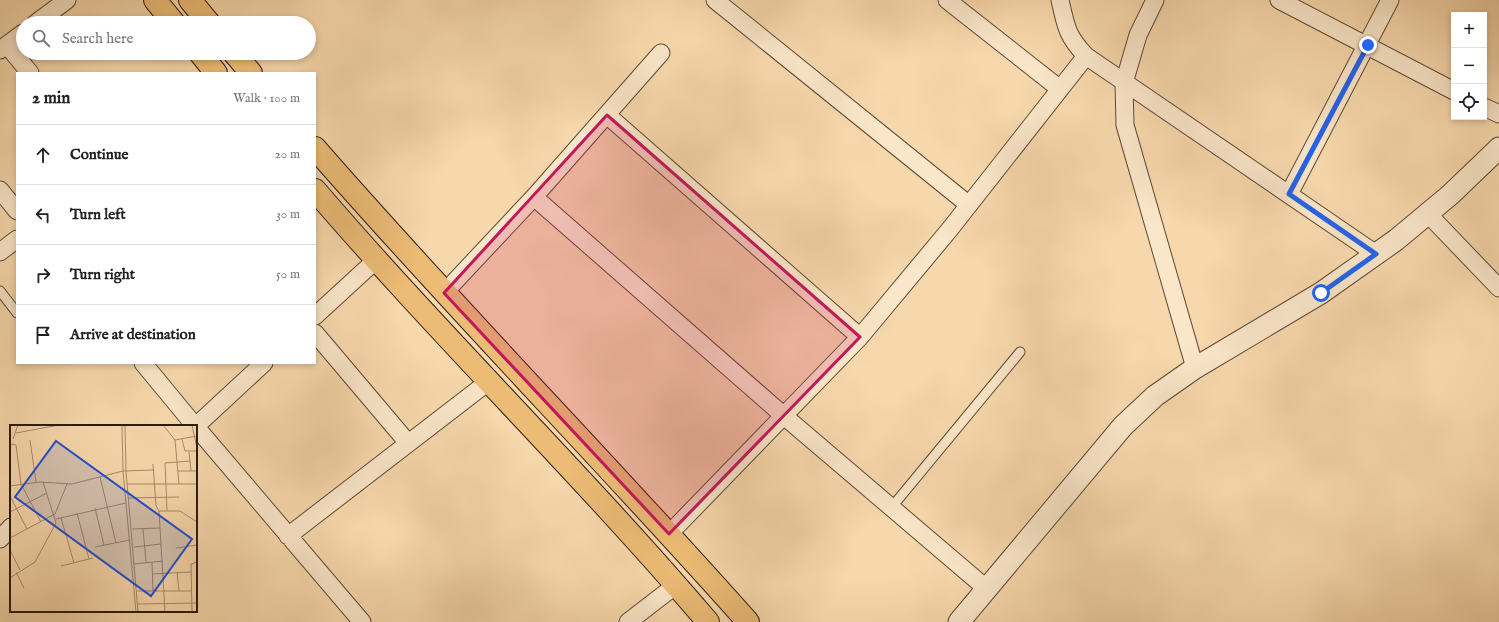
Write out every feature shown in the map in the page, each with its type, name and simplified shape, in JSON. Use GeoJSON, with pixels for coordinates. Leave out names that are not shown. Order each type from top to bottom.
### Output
{"type":"FeatureCollection","features":[{"type":"Feature","properties":{"kind":"main road"},"geometry":{"type":"LineString","coordinates":[[155,0],[168,16]]}},
{"type":"Feature","properties":{"kind":"main road"},"geometry":{"type":"LineString","coordinates":[[190,0],[203,16]]}},
{"type":"Feature","properties":{"kind":"main road"},"geometry":{"type":"LineString","coordinates":[[206,60],[215,72]]}},
{"type":"Feature","properties":{"kind":"main road"},"geometry":{"type":"LineString","coordinates":[[240,60],[250,72]]}},
{"type":"Feature","properties":{"kind":"main road"},"geometry":{"type":"LineString","coordinates":[[316,149],[372,215],[669,534],[748,622]]}},
{"type":"Feature","properties":{"kind":"main road"},"geometry":{"type":"LineString","coordinates":[[316,191],[376,260],[676,585],[708,622]]}},
{"type":"Feature","properties":{"kind":"street"},"geometry":{"type":"LineString","coordinates":[[45,16],[67,0]]}},
{"type":"Feature","properties":{"kind":"street"},"geometry":{"type":"LineString","coordinates":[[715,0],[969,205]]}},
{"type":"Feature","properties":{"kind":"street"},"geometry":{"type":"LineString","coordinates":[[947,0],[1060,89]]}},
{"type":"Feature","properties":{"kind":"street"},"geometry":{"type":"LineString","coordinates":[[1060,0],[1065,25],[1073,42],[1086,56],[1376,254]]}},
{"type":"Feature","properties":{"kind":"street"},"geometry":{"type":"LineString","coordinates":[[1155,0],[1138,35],[1124,83],[1123,100],[1127,132],[1195,368]]}},
{"type":"Feature","properties":{"kind":"street"},"geometry":{"type":"LineString","coordinates":[[1279,0],[1451,89]]}},
{"type":"Feature","properties":{"kind":"street"},"geometry":{"type":"LineString","coordinates":[[1289,194],[1368,45],[1390,0]]}},
{"type":"Feature","properties":{"kind":"street"},"geometry":{"type":"LineString","coordinates":[[16,38],[3,48],[29,72]]}},
{"type":"Feature","properties":{"kind":"street"},"geometry":{"type":"LineString","coordinates":[[444,293],[534,197],[661,53]]}},
{"type":"Feature","properties":{"kind":"street"},"geometry":{"type":"LineString","coordinates":[[669,534],[860,337],[969,205],[1086,56]]}},
{"type":"Feature","properties":{"kind":"street"},"geometry":{"type":"LineString","coordinates":[[1487,108],[1499,114]]}},
{"type":"Feature","properties":{"kind":"street"},"geometry":{"type":"LineString","coordinates":[[607,115],[860,337]]}},
{"type":"Feature","properties":{"kind":"street"},"geometry":{"type":"LineString","coordinates":[[959,622],[1123,426],[1155,396],[1195,368],[1321,293],[1396,240],[1450,196],[1499,148]]}},
{"type":"Feature","properties":{"kind":"street"},"geometry":{"type":"LineString","coordinates":[[0,190],[16,210]]}},
{"type":"Feature","properties":{"kind":"street"},"geometry":{"type":"LineString","coordinates":[[534,197],[784,416],[987,590]]}},
{"type":"Feature","properties":{"kind":"street"},"geometry":{"type":"LineString","coordinates":[[1428,214],[1499,288]]}},
{"type":"Feature","properties":{"kind":"street"},"geometry":{"type":"LineString","coordinates":[[0,252],[16,240]]}},
{"type":"Feature","properties":{"kind":"street"},"geometry":{"type":"LineString","coordinates":[[316,315],[376,260]]}},
{"type":"Feature","properties":{"kind":"street"},"geometry":{"type":"LineString","coordinates":[[316,334],[408,444]]}},
{"type":"Feature","properties":{"kind":"street"},"geometry":{"type":"LineString","coordinates":[[144,364],[195,425]]}},
{"type":"Feature","properties":{"kind":"street"},"geometry":{"type":"LineString","coordinates":[[197,425],[263,364]]}},
{"type":"Feature","properties":{"kind":"street"},"geometry":{"type":"LineString","coordinates":[[288,536],[488,382]]}},
{"type":"Feature","properties":{"kind":"street"},"geometry":{"type":"LineString","coordinates":[[197,427],[362,622]]}},
{"type":"Feature","properties":{"kind":"street"},"geometry":{"type":"LineString","coordinates":[[0,539],[10,528]]}},
{"type":"Feature","properties":{"kind":"street"},"geometry":{"type":"LineString","coordinates":[[628,622],[676,585]]}},
{"type":"Feature","properties":{"kind":"lane"},"geometry":{"type":"LineString","coordinates":[[0,291],[16,311]]}},
{"type":"Feature","properties":{"kind":"lane"},"geometry":{"type":"LineString","coordinates":[[891,508],[1020,352]]}},
{"type":"Feature","properties":{"kind":"highlighted area"},"geometry":{"type":"Polygon","coordinates":[[[607,115],[860,337],[669,534],[444,293],[607,115]]]}},
{"type":"Feature","properties":{"kind":"route"},"geometry":{"type":"LineString","coordinates":[[1321,293],[1376,254],[1289,194],[1368,45]]}}]}
